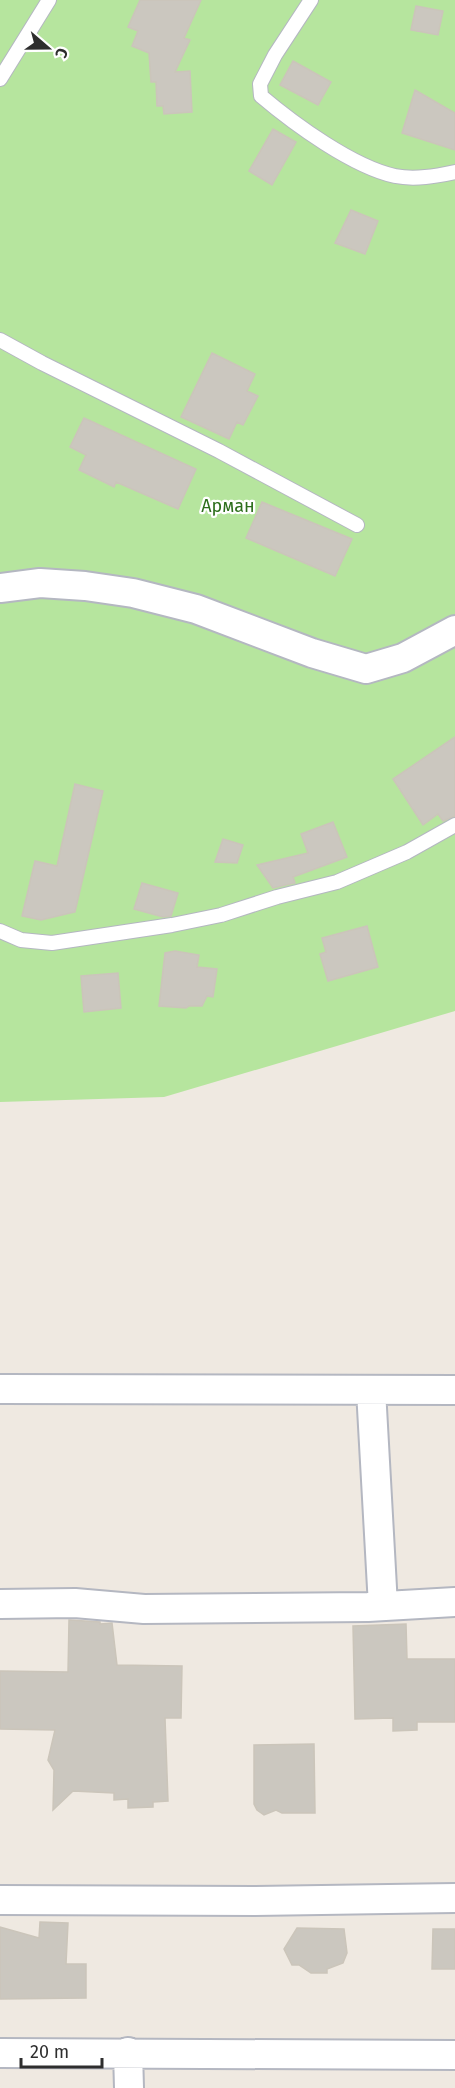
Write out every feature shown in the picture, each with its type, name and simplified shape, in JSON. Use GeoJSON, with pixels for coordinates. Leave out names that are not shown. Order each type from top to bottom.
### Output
{"type":"FeatureCollection","features":[{"type":"Feature","properties":{"kind":"street"},"geometry":{"type":"LineString","coordinates":[[0,588],[40,583],[85,586],[133,593],[196,609],[312,653],[366,669],[403,658],[455,630]]}},
{"type":"Feature","properties":{"kind":"street"},"geometry":{"type":"LineString","coordinates":[[0,1389],[455,1390]]}},
{"type":"Feature","properties":{"kind":"street"},"geometry":{"type":"LineString","coordinates":[[371,1390],[383,1606]]}},
{"type":"Feature","properties":{"kind":"street"},"geometry":{"type":"LineString","coordinates":[[0,1604],[75,1603],[144,1609],[383,1606],[455,1602]]}},
{"type":"Feature","properties":{"kind":"street"},"geometry":{"type":"LineString","coordinates":[[0,1900],[255,1901],[455,1898]]}},
{"type":"Feature","properties":{"kind":"street"},"geometry":{"type":"LineString","coordinates":[[128,2052],[129,2088]]}},
{"type":"Feature","properties":{"kind":"street"},"geometry":{"type":"LineString","coordinates":[[0,2053],[455,2055]]}},
{"type":"Feature","properties":{"kind":"lane"},"geometry":{"type":"LineString","coordinates":[[0,79],[49,0]]}},
{"type":"Feature","properties":{"kind":"lane"},"geometry":{"type":"LineString","coordinates":[[311,0],[260,84],[261,96],[293,123],[360,163],[396,176],[432,177],[455,172]]}},
{"type":"Feature","properties":{"kind":"lane"},"geometry":{"type":"LineString","coordinates":[[0,340],[357,525]]}},
{"type":"Feature","properties":{"kind":"lane"},"geometry":{"type":"LineString","coordinates":[[0,931],[21,940],[52,943],[172,925],[221,915],[277,897],[337,882],[407,852],[455,825]]}},
{"type":"Feature","properties":{"kind":"green space","name":"Арман"},"geometry":{"type":"Polygon","coordinates":[[[0,0],[455,0],[455,1011],[164,1097],[0,1102],[0,0]]]}},
{"type":"Feature","properties":{"kind":"building"},"geometry":{"type":"Polygon","coordinates":[[[140,0],[201,0],[184,38],[190,40],[175,72],[190,71],[192,112],[164,114],[163,106],[157,106],[156,82],[151,82],[149,53],[132,46],[138,31],[128,27],[140,0]]]}},
{"type":"Feature","properties":{"kind":"building"},"geometry":{"type":"Polygon","coordinates":[[[416,6],[443,11],[438,35],[411,30],[416,6]]]}},
{"type":"Feature","properties":{"kind":"building"},"geometry":{"type":"Polygon","coordinates":[[[293,61],[331,82],[318,105],[280,85],[293,61]]]}},
{"type":"Feature","properties":{"kind":"building"},"geometry":{"type":"Polygon","coordinates":[[[415,90],[455,113],[455,150],[402,133],[415,90]]]}},
{"type":"Feature","properties":{"kind":"building"},"geometry":{"type":"Polygon","coordinates":[[[273,129],[296,142],[272,185],[249,171],[273,129]]]}},
{"type":"Feature","properties":{"kind":"building"},"geometry":{"type":"Polygon","coordinates":[[[351,210],[378,221],[365,254],[335,243],[351,210]]]}},
{"type":"Feature","properties":{"kind":"building"},"geometry":{"type":"Polygon","coordinates":[[[212,353],[255,374],[247,391],[258,396],[243,425],[237,422],[229,439],[181,417],[212,353]]]}},
{"type":"Feature","properties":{"kind":"building"},"geometry":{"type":"Polygon","coordinates":[[[84,418],[196,469],[178,509],[116,482],[114,487],[79,470],[86,455],[70,447],[84,418]]]}},
{"type":"Feature","properties":{"kind":"building"},"geometry":{"type":"Polygon","coordinates":[[[262,502],[352,539],[335,576],[246,538],[262,502]]]}},
{"type":"Feature","properties":{"kind":"building"},"geometry":{"type":"Polygon","coordinates":[[[455,737],[455,816],[443,821],[438,814],[423,825],[393,779],[455,737]]]}},
{"type":"Feature","properties":{"kind":"building"},"geometry":{"type":"Polygon","coordinates":[[[75,784],[103,791],[75,912],[41,920],[22,916],[35,861],[57,866],[75,784]]]}},
{"type":"Feature","properties":{"kind":"building"},"geometry":{"type":"Polygon","coordinates":[[[333,822],[347,857],[293,877],[295,883],[273,888],[257,865],[308,853],[301,834],[333,822]]]}},
{"type":"Feature","properties":{"kind":"building"},"geometry":{"type":"Polygon","coordinates":[[[223,839],[243,845],[237,863],[215,862],[223,839]]]}},
{"type":"Feature","properties":{"kind":"building"},"geometry":{"type":"Polygon","coordinates":[[[142,883],[178,893],[171,916],[163,917],[134,909],[142,883]]]}},
{"type":"Feature","properties":{"kind":"building"},"geometry":{"type":"Polygon","coordinates":[[[367,926],[378,967],[328,981],[320,954],[326,952],[322,938],[367,926]]]}},
{"type":"Feature","properties":{"kind":"building"},"geometry":{"type":"Polygon","coordinates":[[[175,951],[199,955],[197,967],[217,969],[213,997],[207,996],[202,1006],[186,1008],[159,1006],[165,953],[175,951]]]}},
{"type":"Feature","properties":{"kind":"building"},"geometry":{"type":"Polygon","coordinates":[[[118,973],[121,1008],[84,1012],[81,976],[118,973]]]}},
{"type":"Feature","properties":{"kind":"building"},"geometry":{"type":"Polygon","coordinates":[[[69,1620],[100,1622],[100,1624],[112,1623],[117,1665],[182,1666],[181,1718],[165,1718],[168,1801],[153,1802],[153,1807],[128,1808],[128,1799],[114,1800],[114,1793],[73,1791],[53,1810],[54,1770],[48,1760],[55,1730],[0,1729],[0,1671],[68,1672],[69,1620]]]}},
{"type":"Feature","properties":{"kind":"building"},"geometry":{"type":"Polygon","coordinates":[[[406,1624],[407,1659],[455,1659],[455,1722],[417,1722],[417,1730],[393,1731],[393,1718],[355,1719],[353,1626],[406,1624]]]}},
{"type":"Feature","properties":{"kind":"building"},"geometry":{"type":"Polygon","coordinates":[[[314,1744],[315,1813],[282,1813],[276,1810],[264,1815],[257,1810],[254,1804],[254,1745],[314,1744]]]}},
{"type":"Feature","properties":{"kind":"building"},"geometry":{"type":"Polygon","coordinates":[[[40,1922],[68,1923],[66,1964],[86,1964],[86,1998],[0,1999],[0,1927],[39,1938],[40,1922]]]}},
{"type":"Feature","properties":{"kind":"building"},"geometry":{"type":"Polygon","coordinates":[[[297,1928],[344,1929],[347,1953],[343,1963],[327,1969],[327,1973],[311,1973],[299,1965],[292,1965],[284,1949],[297,1928]]]}},
{"type":"Feature","properties":{"kind":"building"},"geometry":{"type":"Polygon","coordinates":[[[433,1929],[455,1929],[455,1969],[432,1969],[433,1929]]]}}]}
